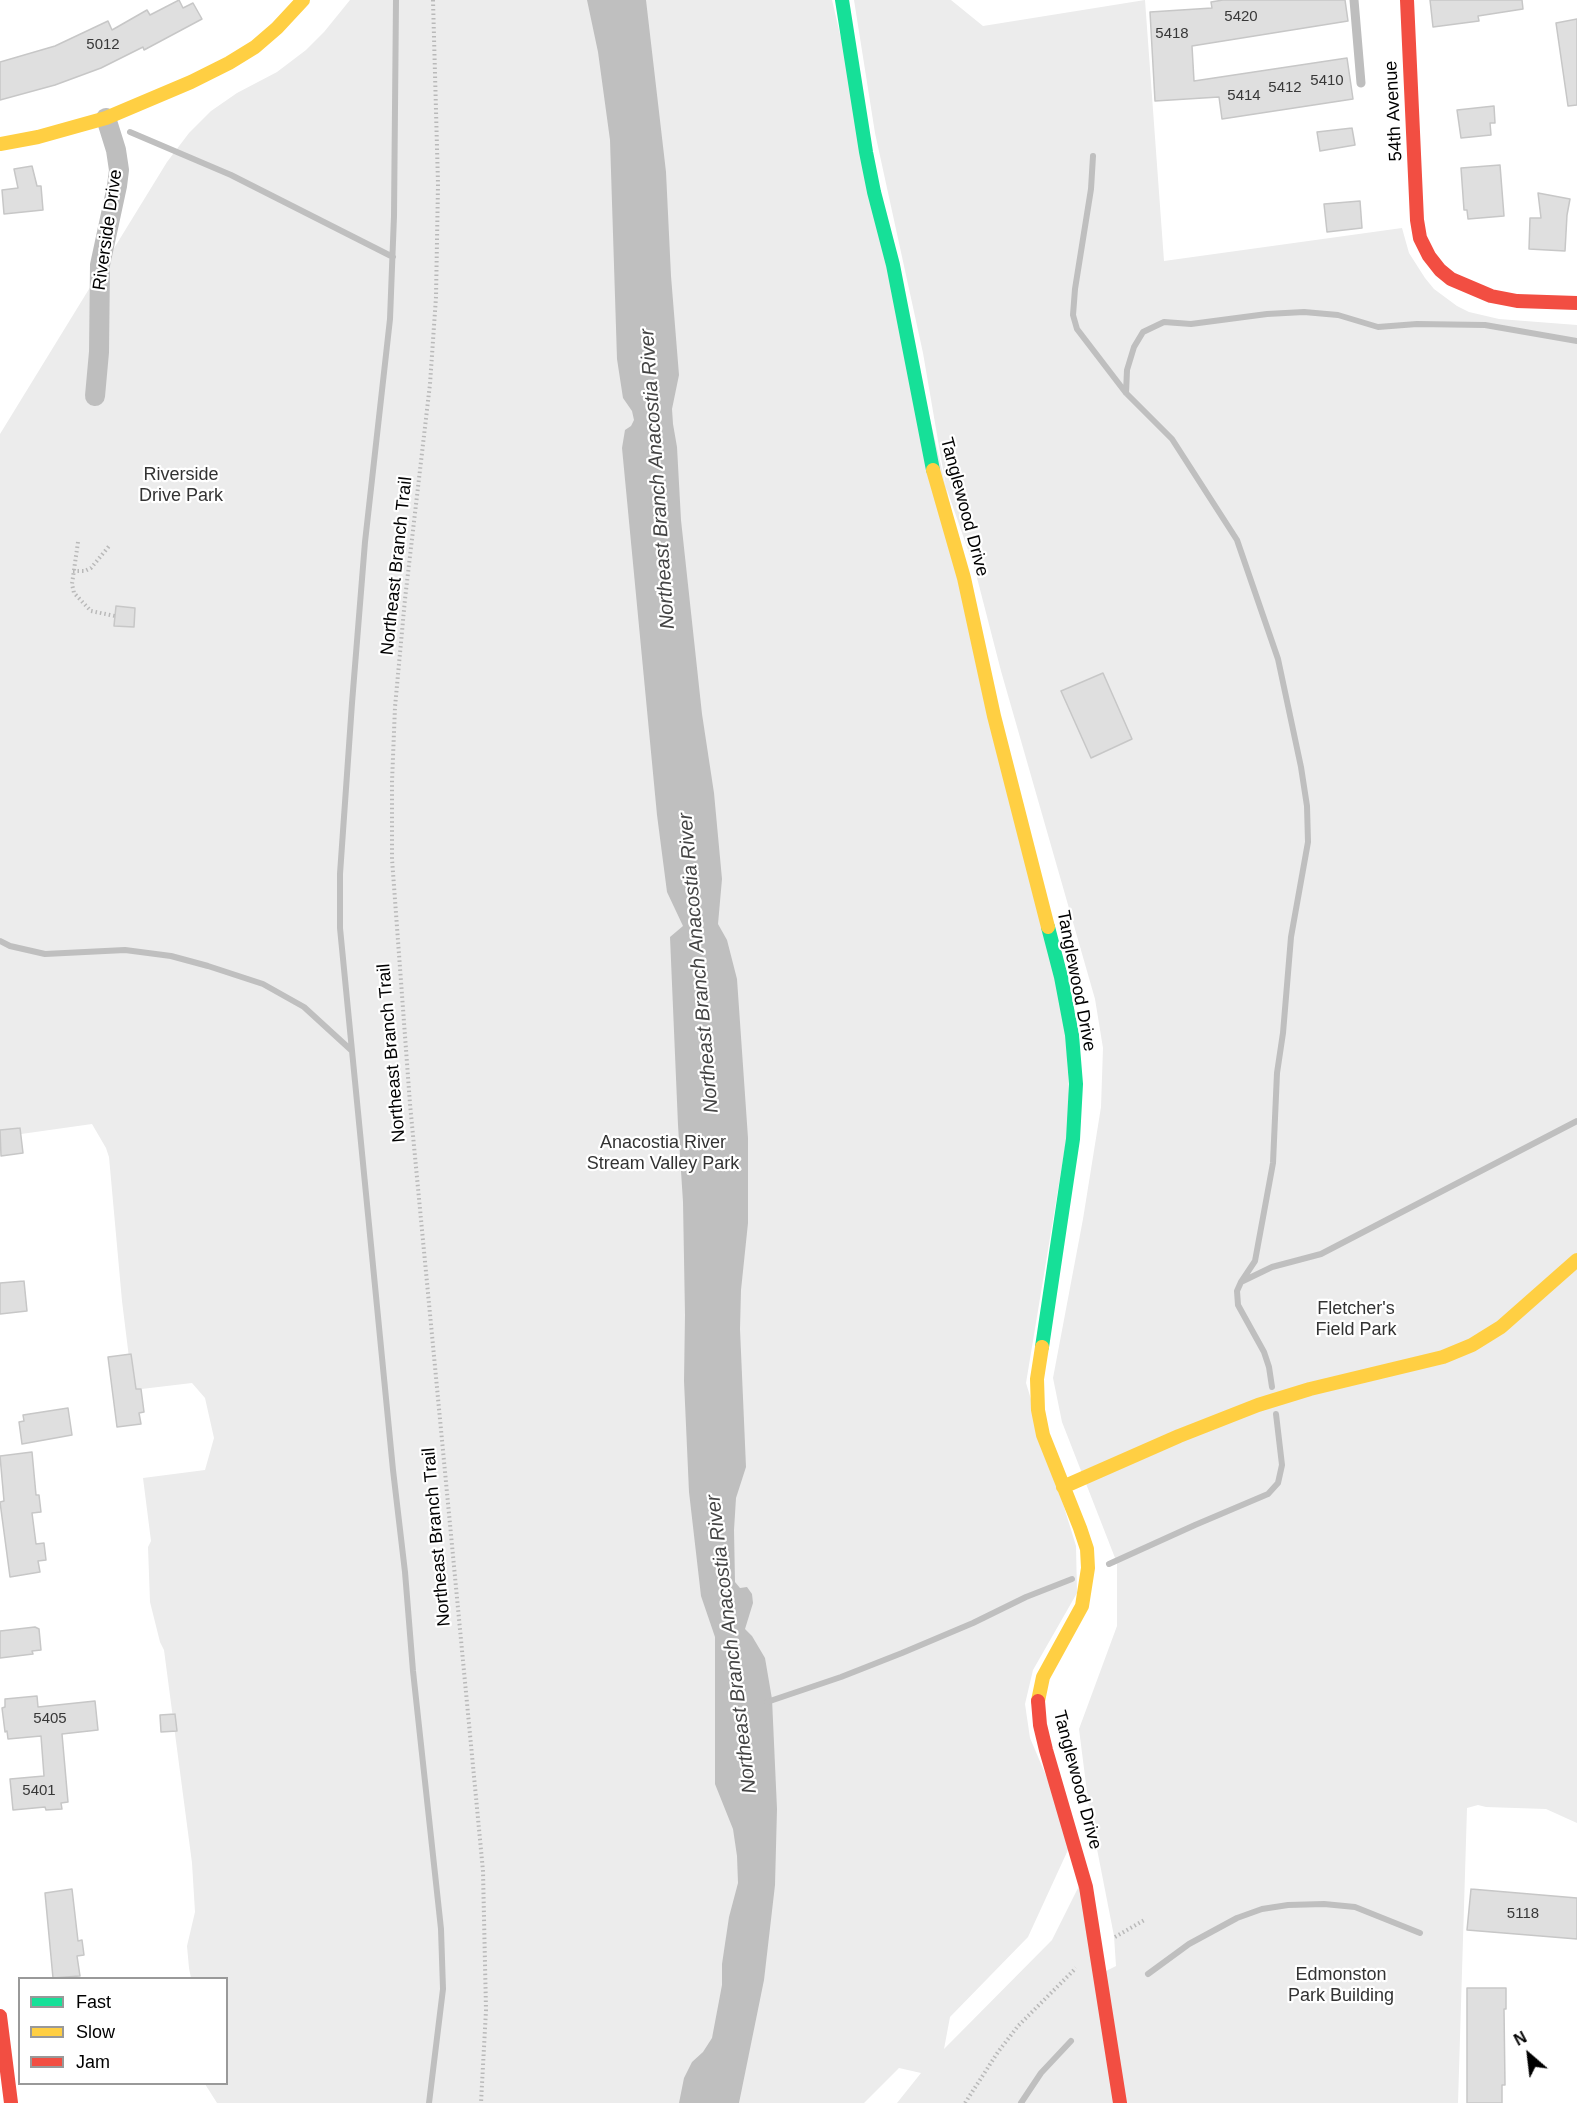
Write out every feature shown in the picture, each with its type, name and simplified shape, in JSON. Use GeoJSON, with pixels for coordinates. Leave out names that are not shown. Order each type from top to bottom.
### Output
{"type":"FeatureCollection","features":[{"type":"Feature","properties":{"kind":"street"},"geometry":{"type":"LineString","coordinates":[[0,144],[38,137],[106,118],[153,100],[229,63],[255,47],[277,28],[303,0]]}},
{"type":"Feature","properties":{"kind":"street","name":"Tanglewood Drive"},"geometry":{"type":"LineString","coordinates":[[842,0],[866,152],[895,276],[933,475],[964,578],[994,716],[1061,977],[1072,1035],[1076,1084],[1073,1139],[1037,1379],[1042,1435],[1087,1549],[1086,1589],[1082,1606],[1043,1677],[1038,1703],[1046,1750],[1082,1870],[1097,1949],[1120,2103]]}},
{"type":"Feature","properties":{"kind":"street","name":"54th Avenue"},"geometry":{"type":"LineString","coordinates":[[1407,0],[1417,220],[1420,238],[1434,264],[1451,279],[1491,297],[1577,303]]}},
{"type":"Feature","properties":{"kind":"street","name":"Riverside Drive"},"geometry":{"type":"LineString","coordinates":[[94,396],[99,352],[100,265],[119,170],[116,150],[106,118]]}},
{"type":"Feature","properties":{"kind":"street"},"geometry":{"type":"LineString","coordinates":[[1063,1487],[1179,1436],[1258,1405],[1443,1357],[1472,1345],[1501,1327],[1577,1260]]}},
{"type":"Feature","properties":{"kind":"street"},"geometry":{"type":"LineString","coordinates":[[0,2016],[11,2103]]}},
{"type":"Feature","properties":{"kind":"lane"},"geometry":{"type":"LineString","coordinates":[[1354,0],[1361,83]]}},
{"type":"Feature","properties":{"kind":"path","name":"Northeast Branch Trail"},"geometry":{"type":"LineString","coordinates":[[433,0],[438,184],[436,297],[430,384],[395,707],[392,859],[410,1104],[483,1871],[486,2010],[481,2103]]}},
{"type":"Feature","properties":{"kind":"path"},"geometry":{"type":"LineString","coordinates":[[78,542],[73,571],[74,593],[91,611],[115,616]]}},
{"type":"Feature","properties":{"kind":"path"},"geometry":{"type":"LineString","coordinates":[[73,571],[85,571],[91,568],[110,545]]}},
{"type":"Feature","properties":{"kind":"path"},"geometry":{"type":"LineString","coordinates":[[965,2103],[1018,2026],[1067,1976],[1097,1949],[1146,1919]]}},
{"type":"Feature","properties":{"kind":"green space"},"geometry":{"type":"Polygon","coordinates":[[[350,0],[832,0],[946,487],[923,353],[875,133],[854,0],[951,0],[983,26],[1145,0],[1164,261],[1402,228],[1409,253],[1425,278],[1434,289],[1457,306],[1469,312],[1499,319],[1577,325],[1577,1823],[1546,1809],[1478,1805],[1467,1808],[1458,2103],[897,2103],[921,2073],[899,2068],[864,2103],[217,2103],[206,2085],[228,2085],[228,1977],[191,1977],[189,1968],[187,1946],[195,1912],[192,1863],[164,1650],[150,1602],[148,1547],[151,1541],[143,1478],[205,1470],[214,1438],[205,1398],[192,1383],[133,1390],[122,1301],[109,1157],[92,1124],[0,1137],[0,434],[167,162],[189,133],[211,111],[237,93],[277,72],[306,50],[350,0]],[[946,487],[1064,991],[1070,1117],[1026,1383],[1076,1546],[1077,1593],[1033,1670],[1025,1704],[1030,1738],[1073,1839],[1028,1937],[950,2017],[944,2049],[1052,1940],[1080,1884],[1096,1976],[1116,1966],[1114,1936],[1089,1808],[1079,1729],[1117,1626],[1117,1563],[1062,1422],[1053,1378],[1083,1219],[1101,1107],[1103,1048],[1095,999],[1001,671],[975,570],[946,487]]]}},
{"type":"Feature","properties":{"kind":"water","name":"Northeast Branch Anacostia River"},"geometry":{"type":"Polygon","coordinates":[[[587,0],[646,0],[666,172],[679,375],[672,409],[677,447],[681,520],[702,714],[714,793],[722,879],[718,924],[727,940],[737,979],[748,1138],[748,1223],[741,1290],[740,1329],[746,1467],[736,1498],[735,1582],[740,1588],[747,1587],[752,1594],[753,1603],[745,1629],[765,1658],[772,1699],[777,1809],[775,1885],[764,1980],[739,2103],[679,2103],[684,2078],[692,2062],[703,2052],[712,2038],[722,1985],[722,1964],[729,1917],[738,1883],[737,1856],[733,1829],[715,1784],[715,1637],[701,1596],[689,1492],[684,1381],[683,1202],[670,937],[683,926],[667,892],[657,815],[622,448],[625,430],[634,420],[632,411],[623,398],[617,359],[610,140],[598,52],[587,0]]]}},
{"type":"Feature","properties":{"kind":"building"},"geometry":{"type":"Polygon","coordinates":[[[179,0],[183,8],[193,3],[202,19],[144,50],[143,47],[101,68],[55,85],[0,100],[0,62],[55,46],[108,21],[112,30],[147,10],[150,15],[179,0]]]}},
{"type":"Feature","properties":{"kind":"building"},"geometry":{"type":"Polygon","coordinates":[[[1223,0],[1345,0],[1348,21],[1192,46],[1194,81],[1347,58],[1353,99],[1222,119],[1219,97],[1155,101],[1150,12],[1212,8],[1211,2],[1223,0]]]}},
{"type":"Feature","properties":{"kind":"building"},"geometry":{"type":"Polygon","coordinates":[[[1430,0],[1522,0],[1523,9],[1478,16],[1479,21],[1433,27],[1430,0]]]}},
{"type":"Feature","properties":{"kind":"building"},"geometry":{"type":"Polygon","coordinates":[[[1577,19],[1577,105],[1568,106],[1556,23],[1577,19]]]}},
{"type":"Feature","properties":{"kind":"building"},"geometry":{"type":"Polygon","coordinates":[[[1494,106],[1495,123],[1490,123],[1491,135],[1461,138],[1457,110],[1494,106]]]}},
{"type":"Feature","properties":{"kind":"building"},"geometry":{"type":"Polygon","coordinates":[[[1352,128],[1355,145],[1320,151],[1317,132],[1352,128]]]}},
{"type":"Feature","properties":{"kind":"building"},"geometry":{"type":"Polygon","coordinates":[[[1500,165],[1504,216],[1468,219],[1467,210],[1464,210],[1461,168],[1500,165]]]}},
{"type":"Feature","properties":{"kind":"building"},"geometry":{"type":"Polygon","coordinates":[[[32,166],[37,186],[41,186],[43,210],[4,214],[2,190],[18,188],[14,169],[32,166]]]}},
{"type":"Feature","properties":{"kind":"building"},"geometry":{"type":"Polygon","coordinates":[[[1538,193],[1570,199],[1565,251],[1529,249],[1530,218],[1541,218],[1538,193]]]}},
{"type":"Feature","properties":{"kind":"building"},"geometry":{"type":"Polygon","coordinates":[[[1360,201],[1362,228],[1327,232],[1324,204],[1360,201]]]}},
{"type":"Feature","properties":{"kind":"building"},"geometry":{"type":"Polygon","coordinates":[[[116,606],[135,608],[134,627],[114,626],[116,606]]]}},
{"type":"Feature","properties":{"kind":"building"},"geometry":{"type":"Polygon","coordinates":[[[1103,673],[1132,739],[1091,758],[1061,691],[1103,673]]]}},
{"type":"Feature","properties":{"kind":"building"},"geometry":{"type":"Polygon","coordinates":[[[20,1128],[23,1153],[1,1156],[0,1130],[20,1128]]]}},
{"type":"Feature","properties":{"kind":"building"},"geometry":{"type":"Polygon","coordinates":[[[24,1281],[27,1311],[0,1314],[0,1283],[24,1281]]]}},
{"type":"Feature","properties":{"kind":"building"},"geometry":{"type":"Polygon","coordinates":[[[131,1354],[136,1389],[141,1389],[144,1412],[139,1413],[141,1424],[117,1427],[108,1357],[131,1354]]]}},
{"type":"Feature","properties":{"kind":"building"},"geometry":{"type":"Polygon","coordinates":[[[68,1408],[72,1435],[22,1444],[19,1422],[24,1421],[23,1415],[68,1408]]]}},
{"type":"Feature","properties":{"kind":"building"},"geometry":{"type":"Polygon","coordinates":[[[32,1452],[36,1495],[39,1495],[41,1512],[32,1513],[36,1544],[44,1543],[46,1560],[38,1561],[40,1572],[10,1577],[0,1502],[4,1501],[0,1456],[32,1452]]]}},
{"type":"Feature","properties":{"kind":"building"},"geometry":{"type":"Polygon","coordinates":[[[35,1627],[39,1629],[41,1650],[32,1651],[33,1654],[0,1658],[0,1631],[35,1627]]]}},
{"type":"Feature","properties":{"kind":"building"},"geometry":{"type":"Polygon","coordinates":[[[37,1696],[38,1707],[95,1701],[98,1730],[62,1734],[68,1802],[61,1803],[62,1809],[46,1810],[45,1807],[13,1810],[10,1779],[44,1776],[41,1736],[8,1739],[2,1708],[5,1707],[5,1699],[37,1696]]]}},
{"type":"Feature","properties":{"kind":"building"},"geometry":{"type":"Polygon","coordinates":[[[175,1714],[177,1731],[161,1732],[160,1715],[175,1714]]]}},
{"type":"Feature","properties":{"kind":"building"},"geometry":{"type":"Polygon","coordinates":[[[72,1889],[78,1941],[82,1940],[84,1955],[77,1956],[80,1976],[53,1977],[45,1893],[72,1889]]]}},
{"type":"Feature","properties":{"kind":"building"},"geometry":{"type":"Polygon","coordinates":[[[1471,1889],[1577,1898],[1577,1939],[1467,1930],[1471,1889]]]}},
{"type":"Feature","properties":{"kind":"building"},"geometry":{"type":"Polygon","coordinates":[[[1467,1988],[1506,1988],[1505,2085],[1502,2085],[1502,2103],[1467,2103],[1467,1988]]]}},
{"type":"Feature","properties":{"kind":"waterway"},"geometry":{"type":"LineString","coordinates":[[396,0],[394,216],[390,319],[365,542],[340,874],[340,928],[413,1671],[441,1929],[443,1989],[429,2103]]}},
{"type":"Feature","properties":{"kind":"waterway"},"geometry":{"type":"LineString","coordinates":[[130,132],[231,175],[393,257]]}},
{"type":"Feature","properties":{"kind":"waterway"},"geometry":{"type":"LineString","coordinates":[[1093,156],[1091,189],[1075,289],[1073,315],[1077,329],[1126,393],[1172,439],[1237,540],[1278,659],[1307,806],[1308,842],[1291,937],[1283,1033],[1277,1073],[1273,1163],[1255,1261],[1241,1282]]}},
{"type":"Feature","properties":{"kind":"waterway"},"geometry":{"type":"LineString","coordinates":[[1126,393],[1127,370],[1134,347],[1143,332],[1164,322],[1191,324],[1267,314],[1304,312],[1338,315],[1378,327],[1417,324],[1485,325],[1577,341]]}},
{"type":"Feature","properties":{"kind":"waterway"},"geometry":{"type":"LineString","coordinates":[[0,941],[10,946],[45,954],[125,950],[171,956],[208,966],[263,984],[304,1007],[351,1050]]}},
{"type":"Feature","properties":{"kind":"waterway"},"geometry":{"type":"LineString","coordinates":[[1272,1387],[1264,1352],[1238,1305],[1237,1291],[1241,1282],[1272,1267],[1321,1254],[1577,1121]]}},
{"type":"Feature","properties":{"kind":"waterway"},"geometry":{"type":"LineString","coordinates":[[1109,1564],[1268,1494],[1278,1483],[1282,1465],[1276,1414]]}},
{"type":"Feature","properties":{"kind":"waterway"},"geometry":{"type":"LineString","coordinates":[[767,1702],[902,1653],[973,1623],[1026,1597],[1072,1579]]}},
{"type":"Feature","properties":{"kind":"waterway"},"geometry":{"type":"LineString","coordinates":[[1148,1974],[1189,1944],[1237,1918],[1262,1909],[1288,1905],[1324,1904],[1355,1907],[1420,1933]]}},
{"type":"Feature","properties":{"kind":"waterway"},"geometry":{"type":"LineString","coordinates":[[1021,2103],[1041,2073],[1071,2041]]}},
{"type":"Feature","properties":{"kind":"traffic: fast"},"geometry":{"type":"LineString","coordinates":[[842,0],[866,152],[893,265],[933,470]]}},
{"type":"Feature","properties":{"kind":"traffic: fast"},"geometry":{"type":"LineString","coordinates":[[1042,1347],[1073,1139],[1076,1084],[1072,1035],[1061,977],[1048,927]]}},
{"type":"Feature","properties":{"kind":"traffic: slow"},"geometry":{"type":"LineString","coordinates":[[0,144],[38,137],[106,118],[191,82],[255,47],[277,28],[303,0]]}},
{"type":"Feature","properties":{"kind":"traffic: slow"},"geometry":{"type":"LineString","coordinates":[[933,470],[964,578],[994,716],[1048,927]]}},
{"type":"Feature","properties":{"kind":"traffic: slow"},"geometry":{"type":"LineString","coordinates":[[1063,1487],[1179,1436],[1258,1405],[1310,1389],[1443,1357],[1472,1345],[1501,1327],[1577,1260]]}},
{"type":"Feature","properties":{"kind":"traffic: slow"},"geometry":{"type":"LineString","coordinates":[[1038,1701],[1043,1677],[1082,1606],[1088,1568],[1087,1549],[1080,1528],[1043,1435],[1038,1410],[1037,1379],[1042,1347]]}},
{"type":"Feature","properties":{"kind":"traffic: jam"},"geometry":{"type":"LineString","coordinates":[[1407,0],[1417,220],[1420,238],[1429,256],[1451,279],[1491,296],[1517,301],[1577,303]]}},
{"type":"Feature","properties":{"kind":"traffic: jam"},"geometry":{"type":"LineString","coordinates":[[1038,1701],[1040,1725],[1046,1750],[1086,1887],[1120,2103]]}},
{"type":"Feature","properties":{"kind":"traffic: jam"},"geometry":{"type":"LineString","coordinates":[[0,2016],[11,2103]]}},
{"type":"Feature","properties":{"kind":"park label","name":"Riverside Drive Park"},"geometry":{"type":"Point","coordinates":[181,485]}},
{"type":"Feature","properties":{"kind":"park label","name":"Anacostia River Stream Valley Park"},"geometry":{"type":"Point","coordinates":[663,1153]}},
{"type":"Feature","properties":{"kind":"park label","name":"Fletcher's Field Park"},"geometry":{"type":"Point","coordinates":[1356,1319]}},
{"type":"Feature","properties":{"kind":"park label","name":"Edmonston Park Building"},"geometry":{"type":"Point","coordinates":[1341,1985]}}]}
